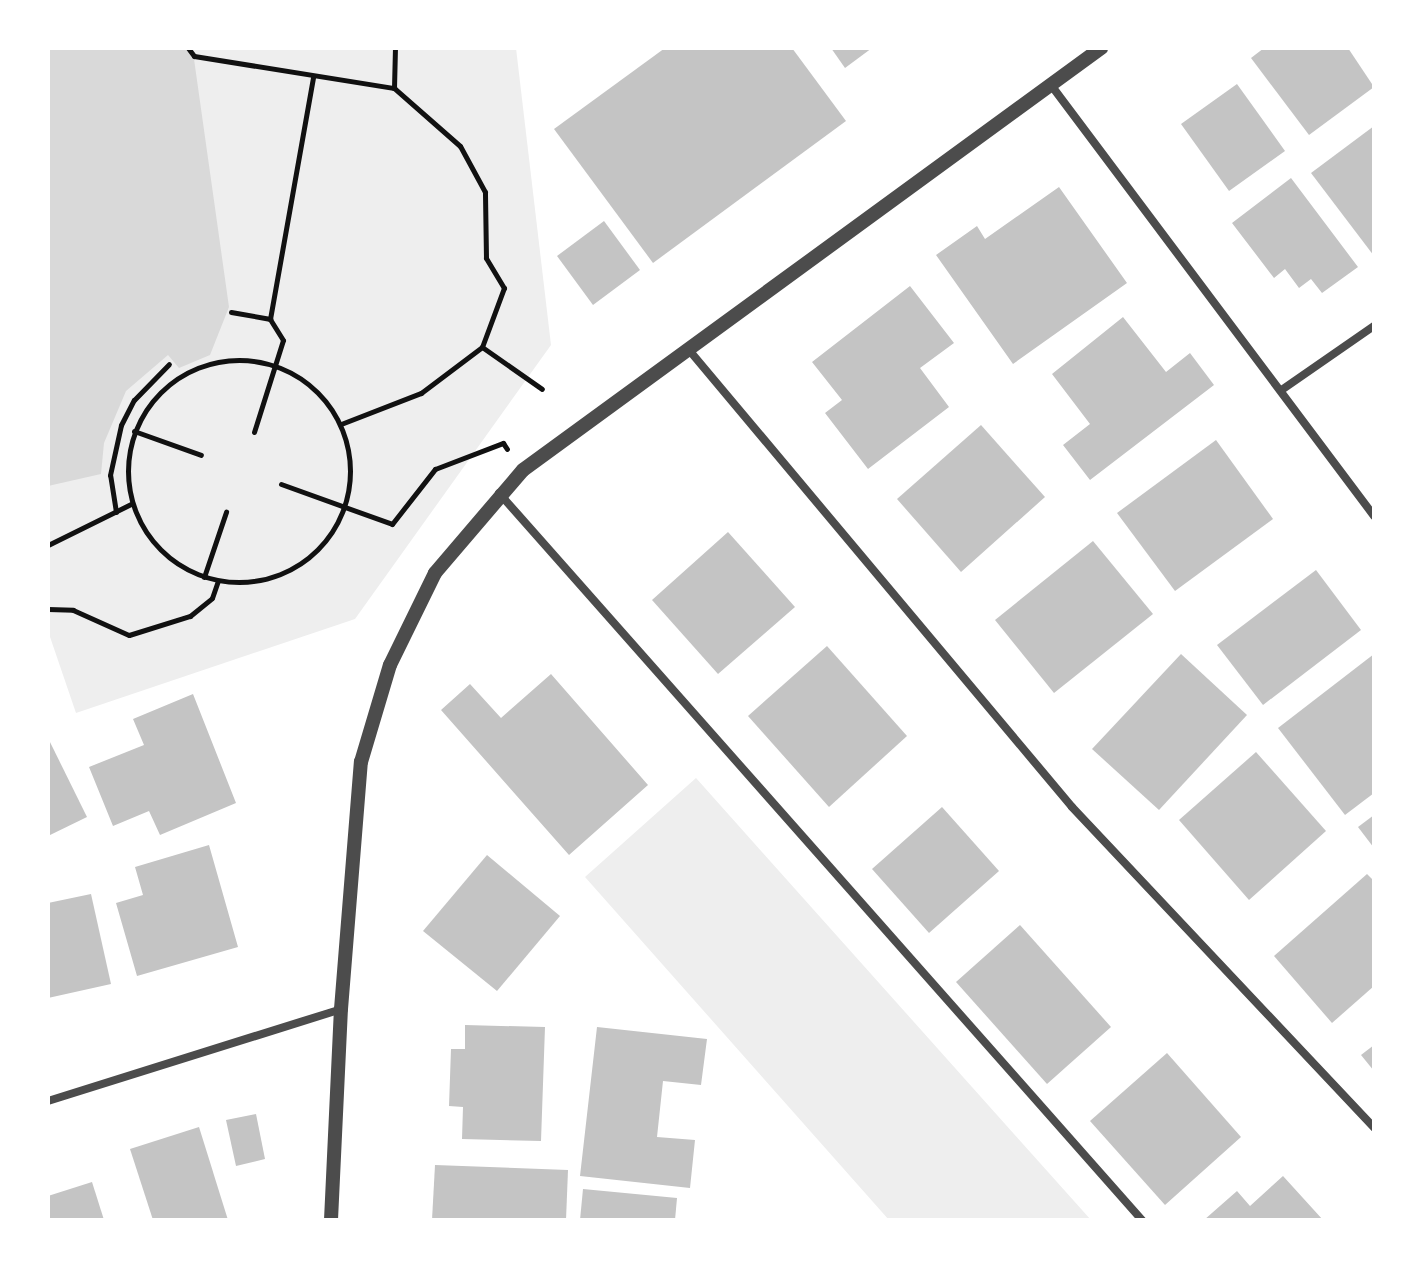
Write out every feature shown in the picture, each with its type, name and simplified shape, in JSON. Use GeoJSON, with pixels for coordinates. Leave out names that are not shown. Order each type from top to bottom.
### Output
{"type":"FeatureCollection","features":[{"type":"Feature","properties":{"kind":"street"},"geometry":{"type":"LineString","coordinates":[[331,1220],[341,1009],[361,762],[390,665],[435,573],[499,493],[523,470],[1101,48]]}},
{"type":"Feature","properties":{"kind":"street"},"geometry":{"type":"LineString","coordinates":[[1051,85],[1283,389],[1374,516]]}},
{"type":"Feature","properties":{"kind":"street"},"geometry":{"type":"LineString","coordinates":[[1283,389],[1374,326]]}},
{"type":"Feature","properties":{"kind":"street"},"geometry":{"type":"LineString","coordinates":[[689,350],[1072,807],[1374,1128]]}},
{"type":"Feature","properties":{"kind":"street"},"geometry":{"type":"LineString","coordinates":[[499,493],[1142,1220]]}},
{"type":"Feature","properties":{"kind":"street"},"geometry":{"type":"LineString","coordinates":[[48,1101],[341,1009]]}},
{"type":"Feature","properties":{"kind":"path"},"geometry":{"type":"LineString","coordinates":[[188,48],[194,56],[394,88],[460,146],[485,192],[486,258],[504,288],[482,347],[421,393],[341,424]]}},
{"type":"Feature","properties":{"kind":"path"},"geometry":{"type":"LineString","coordinates":[[394,88],[395,48]]}},
{"type":"Feature","properties":{"kind":"path"},"geometry":{"type":"LineString","coordinates":[[254,432],[283,340],[270,319],[313,77]]}},
{"type":"Feature","properties":{"kind":"path"},"geometry":{"type":"LineString","coordinates":[[231,312],[270,319]]}},
{"type":"Feature","properties":{"kind":"path"},"geometry":{"type":"LineString","coordinates":[[482,347],[542,389]]}},
{"type":"Feature","properties":{"kind":"path"},"geometry":{"type":"LineString","coordinates":[[246,359],[277,365],[315,388],[341,424],[351,479],[344,507],[330,535],[308,558],[281,575],[250,582],[218,581],[204,577],[158,550],[131,504],[126,467],[134,431],[152,400],[178,377],[210,362],[246,359]]}},
{"type":"Feature","properties":{"kind":"path"},"geometry":{"type":"LineString","coordinates":[[116,512],[110,475],[121,425],[134,400],[169,364]]}},
{"type":"Feature","properties":{"kind":"path"},"geometry":{"type":"LineString","coordinates":[[134,431],[201,455]]}},
{"type":"Feature","properties":{"kind":"path"},"geometry":{"type":"LineString","coordinates":[[281,484],[392,524],[435,469],[503,443],[523,470]]}},
{"type":"Feature","properties":{"kind":"path"},"geometry":{"type":"LineString","coordinates":[[48,545],[131,504]]}},
{"type":"Feature","properties":{"kind":"path"},"geometry":{"type":"LineString","coordinates":[[204,577],[226,512]]}},
{"type":"Feature","properties":{"kind":"path"},"geometry":{"type":"LineString","coordinates":[[48,609],[73,610],[129,635],[190,616],[212,598],[218,581]]}},
{"type":"Feature","properties":{"kind":"shaded area"},"geometry":{"type":"Polygon","coordinates":[[[48,48],[516,48],[551,345],[355,619],[76,713],[48,631],[48,48]]]}},
{"type":"Feature","properties":{"kind":"shaded area"},"geometry":{"type":"Polygon","coordinates":[[[48,48],[184,48],[194,59],[229,307],[210,355],[179,368],[168,355],[126,391],[104,443],[101,474],[48,486],[48,48]]]}},
{"type":"Feature","properties":{"kind":"shaded area"},"geometry":{"type":"Polygon","coordinates":[[[696,778],[1091,1220],[889,1220],[585,877],[696,778]]]}},
{"type":"Feature","properties":{"kind":"building"},"geometry":{"type":"Polygon","coordinates":[[[665,48],[792,48],[846,121],[653,263],[554,129],[665,48]]]}},
{"type":"Feature","properties":{"kind":"building"},"geometry":{"type":"Polygon","coordinates":[[[831,48],[872,48],[845,68],[831,48]]]}},
{"type":"Feature","properties":{"kind":"building"},"geometry":{"type":"Polygon","coordinates":[[[1264,48],[1348,48],[1374,87],[1309,135],[1251,58],[1264,48]]]}},
{"type":"Feature","properties":{"kind":"building"},"geometry":{"type":"Polygon","coordinates":[[[1237,84],[1285,151],[1229,191],[1181,124],[1237,84]]]}},
{"type":"Feature","properties":{"kind":"building"},"geometry":{"type":"Polygon","coordinates":[[[1374,126],[1374,256],[1311,173],[1374,126]]]}},
{"type":"Feature","properties":{"kind":"building"},"geometry":{"type":"Polygon","coordinates":[[[1291,178],[1358,267],[1322,293],[1311,279],[1299,288],[1285,269],[1274,278],[1232,223],[1291,178]]]}},
{"type":"Feature","properties":{"kind":"building"},"geometry":{"type":"Polygon","coordinates":[[[1059,187],[1127,283],[1013,364],[936,255],[977,226],[985,239],[1059,187]]]}},
{"type":"Feature","properties":{"kind":"building"},"geometry":{"type":"Polygon","coordinates":[[[604,221],[640,270],[593,305],[557,256],[604,221]]]}},
{"type":"Feature","properties":{"kind":"building"},"geometry":{"type":"Polygon","coordinates":[[[910,286],[954,343],[920,368],[949,407],[868,469],[825,413],[842,400],[812,362],[910,286]]]}},
{"type":"Feature","properties":{"kind":"building"},"geometry":{"type":"Polygon","coordinates":[[[1123,317],[1166,372],[1190,353],[1214,385],[1090,480],[1063,445],[1090,424],[1052,374],[1123,317]]]}},
{"type":"Feature","properties":{"kind":"building"},"geometry":{"type":"Polygon","coordinates":[[[981,425],[1045,497],[961,572],[897,499],[981,425]]]}},
{"type":"Feature","properties":{"kind":"building"},"geometry":{"type":"Polygon","coordinates":[[[1216,440],[1273,519],[1175,591],[1117,513],[1216,440]]]}},
{"type":"Feature","properties":{"kind":"building"},"geometry":{"type":"Polygon","coordinates":[[[728,532],[795,607],[718,674],[652,600],[728,532]]]}},
{"type":"Feature","properties":{"kind":"building"},"geometry":{"type":"Polygon","coordinates":[[[1093,541],[1153,614],[1054,693],[995,620],[1093,541]]]}},
{"type":"Feature","properties":{"kind":"building"},"geometry":{"type":"Polygon","coordinates":[[[1316,570],[1361,630],[1263,705],[1217,645],[1316,570]]]}},
{"type":"Feature","properties":{"kind":"building"},"geometry":{"type":"Polygon","coordinates":[[[827,646],[907,736],[829,807],[748,716],[827,646]]]}},
{"type":"Feature","properties":{"kind":"building"},"geometry":{"type":"Polygon","coordinates":[[[1181,654],[1247,715],[1159,810],[1092,749],[1181,654]]]}},
{"type":"Feature","properties":{"kind":"building"},"geometry":{"type":"Polygon","coordinates":[[[1374,654],[1374,793],[1345,815],[1278,728],[1374,654]]]}},
{"type":"Feature","properties":{"kind":"building"},"geometry":{"type":"Polygon","coordinates":[[[551,674],[648,785],[569,855],[441,710],[470,684],[501,718],[551,674]]]}},
{"type":"Feature","properties":{"kind":"building"},"geometry":{"type":"Polygon","coordinates":[[[193,694],[236,803],[160,835],[149,811],[113,826],[89,767],[144,745],[133,719],[193,694]]]}},
{"type":"Feature","properties":{"kind":"building"},"geometry":{"type":"Polygon","coordinates":[[[48,738],[87,817],[48,836],[48,738]]]}},
{"type":"Feature","properties":{"kind":"building"},"geometry":{"type":"Polygon","coordinates":[[[1256,752],[1326,831],[1249,900],[1179,820],[1256,752]]]}},
{"type":"Feature","properties":{"kind":"building"},"geometry":{"type":"Polygon","coordinates":[[[942,807],[999,871],[929,933],[872,869],[942,807]]]}},
{"type":"Feature","properties":{"kind":"building"},"geometry":{"type":"Polygon","coordinates":[[[1374,815],[1374,848],[1358,827],[1374,815]]]}},
{"type":"Feature","properties":{"kind":"building"},"geometry":{"type":"Polygon","coordinates":[[[209,845],[238,947],[137,976],[116,903],[143,895],[135,867],[209,845]]]}},
{"type":"Feature","properties":{"kind":"building"},"geometry":{"type":"Polygon","coordinates":[[[487,855],[560,916],[497,991],[423,931],[487,855]]]}},
{"type":"Feature","properties":{"kind":"building"},"geometry":{"type":"Polygon","coordinates":[[[1367,874],[1374,881],[1374,986],[1332,1023],[1274,956],[1367,874]]]}},
{"type":"Feature","properties":{"kind":"building"},"geometry":{"type":"Polygon","coordinates":[[[91,894],[111,984],[48,998],[48,903],[91,894]]]}},
{"type":"Feature","properties":{"kind":"building"},"geometry":{"type":"Polygon","coordinates":[[[1020,925],[1111,1027],[1047,1084],[956,982],[1020,925]]]}},
{"type":"Feature","properties":{"kind":"building"},"geometry":{"type":"Polygon","coordinates":[[[465,1025],[545,1027],[541,1141],[462,1139],[463,1107],[449,1106],[451,1049],[465,1049],[465,1025]]]}},
{"type":"Feature","properties":{"kind":"building"},"geometry":{"type":"Polygon","coordinates":[[[597,1027],[707,1039],[701,1085],[663,1081],[657,1137],[695,1140],[690,1188],[580,1176],[597,1027]]]}},
{"type":"Feature","properties":{"kind":"building"},"geometry":{"type":"Polygon","coordinates":[[[1374,1045],[1374,1071],[1361,1055],[1374,1045]]]}},
{"type":"Feature","properties":{"kind":"building"},"geometry":{"type":"Polygon","coordinates":[[[1167,1053],[1241,1137],[1165,1205],[1090,1121],[1167,1053]]]}},
{"type":"Feature","properties":{"kind":"building"},"geometry":{"type":"Polygon","coordinates":[[[256,1114],[265,1159],[236,1166],[226,1120],[256,1114]]]}},
{"type":"Feature","properties":{"kind":"building"},"geometry":{"type":"Polygon","coordinates":[[[199,1127],[228,1220],[153,1220],[130,1149],[199,1127]]]}},
{"type":"Feature","properties":{"kind":"building"},"geometry":{"type":"Polygon","coordinates":[[[435,1165],[568,1170],[566,1220],[432,1220],[435,1165]]]}},
{"type":"Feature","properties":{"kind":"building"},"geometry":{"type":"Polygon","coordinates":[[[1283,1176],[1323,1220],[1204,1220],[1237,1191],[1250,1206],[1283,1176]]]}},
{"type":"Feature","properties":{"kind":"building"},"geometry":{"type":"Polygon","coordinates":[[[92,1182],[104,1220],[48,1220],[48,1196],[92,1182]]]}},
{"type":"Feature","properties":{"kind":"building"},"geometry":{"type":"Polygon","coordinates":[[[583,1189],[677,1198],[675,1220],[580,1220],[583,1189]]]}}]}
